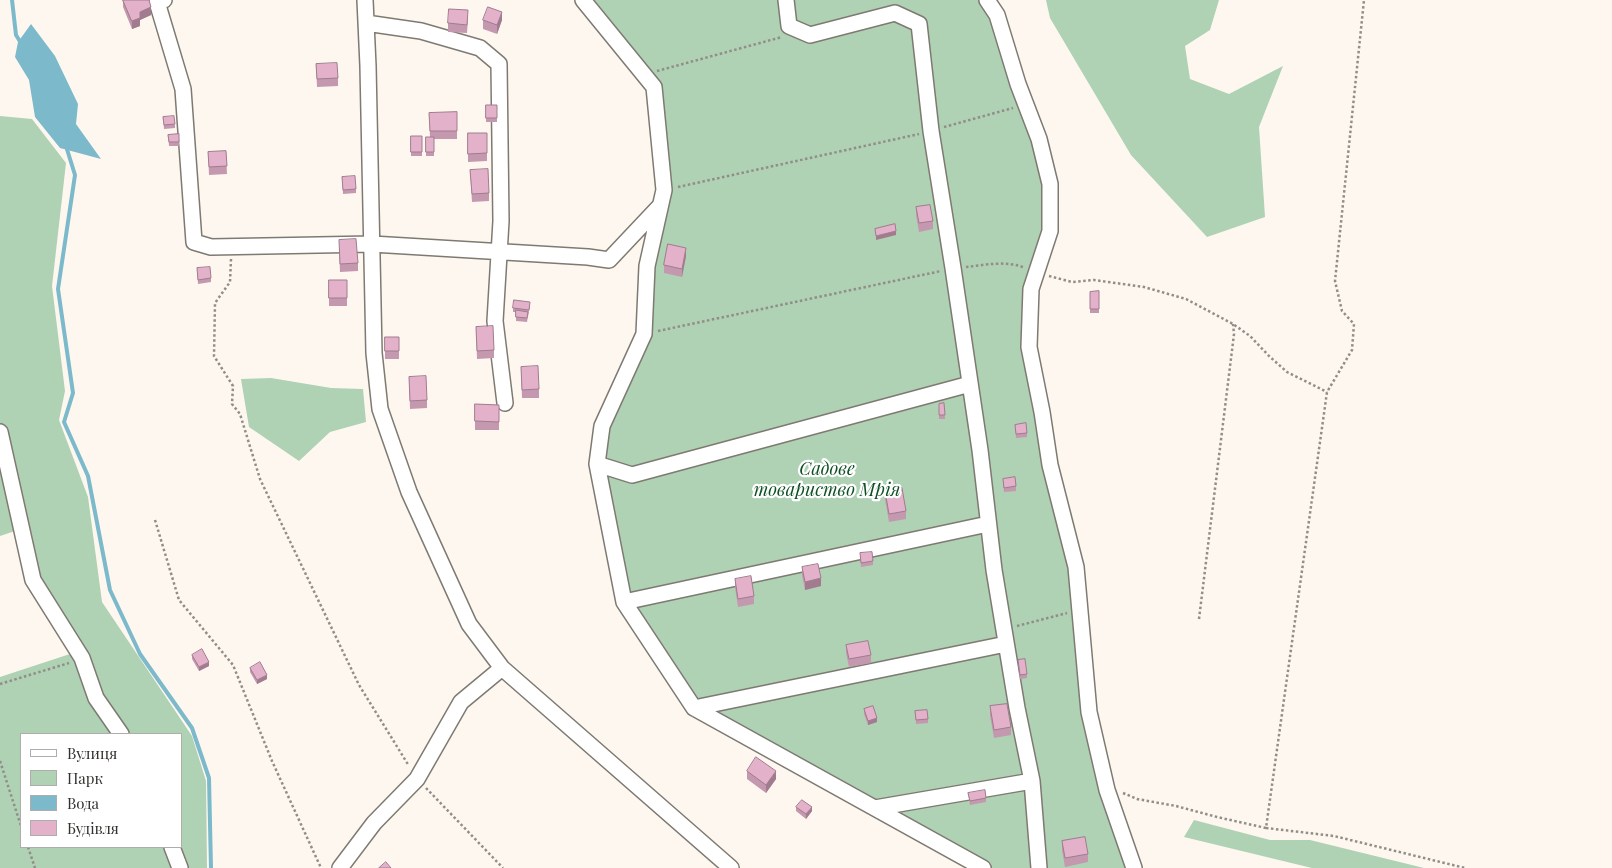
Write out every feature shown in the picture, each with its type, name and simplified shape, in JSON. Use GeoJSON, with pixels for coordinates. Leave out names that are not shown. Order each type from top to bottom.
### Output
{"type":"FeatureCollection","features":[{"type":"Feature","properties":{"kind":"street"},"geometry":{"type":"LineString","coordinates":[[164,0],[157,2],[183,89],[194,242],[211,247],[372,244],[588,257],[609,260],[660,206]]}},
{"type":"Feature","properties":{"kind":"street"},"geometry":{"type":"LineString","coordinates":[[364,0],[374,353],[380,409],[409,492],[469,624],[502,668],[730,868]]}},
{"type":"Feature","properties":{"kind":"street"},"geometry":{"type":"LineString","coordinates":[[583,0],[654,87],[664,190],[647,266],[644,334],[602,426],[597,464],[624,602],[694,708],[983,868]]}},
{"type":"Feature","properties":{"kind":"street"},"geometry":{"type":"LineString","coordinates":[[786,0],[789,26],[810,35],[895,13],[919,24],[931,131],[970,384],[988,524],[1006,644],[1032,781],[1039,868]]}},
{"type":"Feature","properties":{"kind":"street"},"geometry":{"type":"LineString","coordinates":[[987,0],[998,16],[1018,84],[1039,139],[1050,184],[1050,231],[1031,289],[1029,347],[1050,465],[1076,567],[1089,712],[1107,790],[1134,868]]}},
{"type":"Feature","properties":{"kind":"street"},"geometry":{"type":"LineString","coordinates":[[366,23],[421,30],[480,48],[498,64],[501,221],[496,321],[505,403]]}},
{"type":"Feature","properties":{"kind":"street"},"geometry":{"type":"LineString","coordinates":[[597,464],[632,475],[970,384]]}},
{"type":"Feature","properties":{"kind":"street"},"geometry":{"type":"LineString","coordinates":[[0,432],[33,580],[82,658],[96,698],[120,733]]}},
{"type":"Feature","properties":{"kind":"street"},"geometry":{"type":"LineString","coordinates":[[624,602],[988,524]]}},
{"type":"Feature","properties":{"kind":"street"},"geometry":{"type":"LineString","coordinates":[[694,708],[1006,644]]}},
{"type":"Feature","properties":{"kind":"street"},"geometry":{"type":"LineString","coordinates":[[340,868],[374,823],[417,779],[461,702],[502,668]]}},
{"type":"Feature","properties":{"kind":"street"},"geometry":{"type":"LineString","coordinates":[[875,808],[1032,781]]}},
{"type":"Feature","properties":{"kind":"street"},"geometry":{"type":"LineString","coordinates":[[172,848],[180,868]]}},
{"type":"Feature","properties":{"kind":"path"},"geometry":{"type":"LineString","coordinates":[[1266,828],[1327,392],[1352,350],[1354,324],[1342,311],[1336,281],[1364,0]]}},
{"type":"Feature","properties":{"kind":"path"},"geometry":{"type":"LineString","coordinates":[[644,74],[766,42],[800,31]]}},
{"type":"Feature","properties":{"kind":"path"},"geometry":{"type":"LineString","coordinates":[[664,190],[931,131],[1016,107]]}},
{"type":"Feature","properties":{"kind":"path"},"geometry":{"type":"LineString","coordinates":[[231,246],[230,282],[215,303],[214,356],[232,386],[232,404],[240,414],[260,480],[359,685],[417,779],[503,868]]}},
{"type":"Feature","properties":{"kind":"path"},"geometry":{"type":"LineString","coordinates":[[644,334],[953,268],[994,264],[1018,265],[1037,273],[1072,282],[1094,280],[1144,287],[1186,299],[1233,324],[1250,336],[1287,372],[1327,392]]}},
{"type":"Feature","properties":{"kind":"path"},"geometry":{"type":"LineString","coordinates":[[1199,619],[1234,334],[1233,324]]}},
{"type":"Feature","properties":{"kind":"path"},"geometry":{"type":"LineString","coordinates":[[155,520],[179,600],[232,665],[272,761],[321,868]]}},
{"type":"Feature","properties":{"kind":"path"},"geometry":{"type":"LineString","coordinates":[[1004,629],[1079,610]]}},
{"type":"Feature","properties":{"kind":"path"},"geometry":{"type":"LineString","coordinates":[[0,684],[82,658]]}},
{"type":"Feature","properties":{"kind":"path"},"geometry":{"type":"LineString","coordinates":[[0,761],[20,823]]}},
{"type":"Feature","properties":{"kind":"path"},"geometry":{"type":"LineString","coordinates":[[1107,790],[1118,791],[1137,799],[1176,806],[1266,828],[1334,836],[1466,868]]}},
{"type":"Feature","properties":{"kind":"path"},"geometry":{"type":"LineString","coordinates":[[28,848],[35,868]]}},
{"type":"Feature","properties":{"kind":"green space","name":"Садове товариство Мрія"},"geometry":{"type":"Polygon","coordinates":[[[583,0],[987,0],[1039,139],[1050,231],[1031,289],[1029,347],[1076,567],[1089,712],[1134,868],[983,868],[694,708],[624,602],[597,464],[602,426],[644,334],[664,190],[654,87],[583,0]]]}},
{"type":"Feature","properties":{"kind":"green space"},"geometry":{"type":"Polygon","coordinates":[[[1046,0],[1219,0],[1210,30],[1185,46],[1190,79],[1229,94],[1283,66],[1259,127],[1265,217],[1207,237],[1131,155],[1050,18],[1046,0]]]}},
{"type":"Feature","properties":{"kind":"green space"},"geometry":{"type":"Polygon","coordinates":[[[0,116],[32,119],[66,163],[52,286],[65,391],[59,420],[88,497],[102,602],[192,736],[206,781],[207,868],[0,868],[0,677],[73,653],[18,530],[0,536],[0,116]]]}},
{"type":"Feature","properties":{"kind":"green space"},"geometry":{"type":"Polygon","coordinates":[[[271,378],[331,388],[363,389],[366,422],[330,432],[299,461],[249,427],[241,379],[271,378]]]}},
{"type":"Feature","properties":{"kind":"green space"},"geometry":{"type":"Polygon","coordinates":[[[1194,820],[1270,840],[1310,840],[1424,868],[1312,868],[1184,837],[1194,820]]]}},
{"type":"Feature","properties":{"kind":"water"},"geometry":{"type":"Polygon","coordinates":[[[31,24],[55,56],[78,104],[76,124],[101,159],[60,148],[35,117],[29,80],[15,57],[18,42],[31,24]]]}},
{"type":"Feature","properties":{"kind":"building"},"geometry":{"type":"Polygon","coordinates":[[[123,0],[149,0],[151,7],[140,12],[140,18],[132,21],[123,0]]]}},
{"type":"Feature","properties":{"kind":"building"},"geometry":{"type":"Polygon","coordinates":[[[488,7],[502,12],[497,25],[483,20],[488,7]]]}},
{"type":"Feature","properties":{"kind":"building"},"geometry":{"type":"Polygon","coordinates":[[[449,9],[468,10],[467,25],[448,23],[449,9]]]}},
{"type":"Feature","properties":{"kind":"building"},"geometry":{"type":"Polygon","coordinates":[[[337,63],[338,78],[317,79],[316,64],[337,63]]]}},
{"type":"Feature","properties":{"kind":"building"},"geometry":{"type":"Polygon","coordinates":[[[486,105],[497,105],[497,118],[486,118],[486,105]]]}},
{"type":"Feature","properties":{"kind":"building"},"geometry":{"type":"Polygon","coordinates":[[[457,112],[457,131],[430,131],[429,113],[457,112]]]}},
{"type":"Feature","properties":{"kind":"building"},"geometry":{"type":"Polygon","coordinates":[[[174,116],[175,124],[164,125],[163,117],[174,116]]]}},
{"type":"Feature","properties":{"kind":"building"},"geometry":{"type":"Polygon","coordinates":[[[468,133],[487,133],[487,153],[468,154],[468,133]]]}},
{"type":"Feature","properties":{"kind":"building"},"geometry":{"type":"Polygon","coordinates":[[[179,134],[179,142],[169,142],[168,135],[179,134]]]}},
{"type":"Feature","properties":{"kind":"building"},"geometry":{"type":"Polygon","coordinates":[[[411,136],[422,136],[422,152],[411,152],[411,136]]]}},
{"type":"Feature","properties":{"kind":"building"},"geometry":{"type":"Polygon","coordinates":[[[426,137],[434,137],[434,152],[426,152],[426,137]]]}},
{"type":"Feature","properties":{"kind":"building"},"geometry":{"type":"Polygon","coordinates":[[[226,151],[227,166],[209,167],[208,152],[226,151]]]}},
{"type":"Feature","properties":{"kind":"building"},"geometry":{"type":"Polygon","coordinates":[[[488,169],[489,193],[472,194],[470,170],[488,169]]]}},
{"type":"Feature","properties":{"kind":"building"},"geometry":{"type":"Polygon","coordinates":[[[355,176],[356,189],[343,190],[342,177],[355,176]]]}},
{"type":"Feature","properties":{"kind":"building"},"geometry":{"type":"Polygon","coordinates":[[[930,205],[933,221],[919,223],[916,207],[930,205]]]}},
{"type":"Feature","properties":{"kind":"building"},"geometry":{"type":"Polygon","coordinates":[[[895,224],[896,231],[876,236],[875,229],[895,224]]]}},
{"type":"Feature","properties":{"kind":"building"},"geometry":{"type":"Polygon","coordinates":[[[356,239],[358,263],[340,264],[339,240],[356,239]]]}},
{"type":"Feature","properties":{"kind":"building"},"geometry":{"type":"Polygon","coordinates":[[[668,244],[686,248],[682,269],[664,265],[668,244]]]}},
{"type":"Feature","properties":{"kind":"building"},"geometry":{"type":"Polygon","coordinates":[[[210,267],[211,278],[198,280],[197,268],[210,267]]]}},
{"type":"Feature","properties":{"kind":"building"},"geometry":{"type":"Polygon","coordinates":[[[329,280],[347,280],[347,298],[329,298],[329,280]]]}},
{"type":"Feature","properties":{"kind":"building"},"geometry":{"type":"Polygon","coordinates":[[[1099,291],[1099,309],[1090,309],[1090,292],[1099,291]]]}},
{"type":"Feature","properties":{"kind":"building"},"geometry":{"type":"Polygon","coordinates":[[[514,300],[530,302],[529,310],[513,308],[514,300]]]}},
{"type":"Feature","properties":{"kind":"building"},"geometry":{"type":"Polygon","coordinates":[[[516,310],[528,312],[527,318],[516,317],[516,310]]]}},
{"type":"Feature","properties":{"kind":"building"},"geometry":{"type":"Polygon","coordinates":[[[493,326],[494,350],[477,351],[476,327],[493,326]]]}},
{"type":"Feature","properties":{"kind":"building"},"geometry":{"type":"Polygon","coordinates":[[[385,337],[399,337],[399,351],[385,351],[385,337]]]}},
{"type":"Feature","properties":{"kind":"building"},"geometry":{"type":"Polygon","coordinates":[[[538,366],[539,389],[522,390],[521,367],[538,366]]]}},
{"type":"Feature","properties":{"kind":"building"},"geometry":{"type":"Polygon","coordinates":[[[426,376],[427,400],[410,401],[409,377],[426,376]]]}},
{"type":"Feature","properties":{"kind":"building"},"geometry":{"type":"Polygon","coordinates":[[[944,403],[945,415],[939,415],[939,404],[944,403]]]}},
{"type":"Feature","properties":{"kind":"building"},"geometry":{"type":"Polygon","coordinates":[[[475,404],[499,405],[499,422],[475,421],[475,404]]]}},
{"type":"Feature","properties":{"kind":"building"},"geometry":{"type":"Polygon","coordinates":[[[1026,423],[1027,433],[1016,434],[1015,425],[1026,423]]]}},
{"type":"Feature","properties":{"kind":"building"},"geometry":{"type":"Polygon","coordinates":[[[1015,477],[1016,486],[1004,488],[1003,479],[1015,477]]]}},
{"type":"Feature","properties":{"kind":"building"},"geometry":{"type":"Polygon","coordinates":[[[902,488],[906,511],[889,514],[885,491],[902,488]]]}},
{"type":"Feature","properties":{"kind":"building"},"geometry":{"type":"Polygon","coordinates":[[[872,552],[873,561],[861,563],[860,553],[872,552]]]}},
{"type":"Feature","properties":{"kind":"building"},"geometry":{"type":"Polygon","coordinates":[[[818,564],[821,578],[805,582],[802,567],[818,564]]]}},
{"type":"Feature","properties":{"kind":"building"},"geometry":{"type":"Polygon","coordinates":[[[751,576],[754,596],[738,599],[735,579],[751,576]]]}},
{"type":"Feature","properties":{"kind":"building"},"geometry":{"type":"Polygon","coordinates":[[[868,641],[871,655],[849,659],[846,645],[868,641]]]}},
{"type":"Feature","properties":{"kind":"building"},"geometry":{"type":"Polygon","coordinates":[[[202,649],[209,662],[199,667],[192,655],[202,649]]]}},
{"type":"Feature","properties":{"kind":"building"},"geometry":{"type":"Polygon","coordinates":[[[1025,659],[1027,674],[1020,675],[1018,660],[1025,659]]]}},
{"type":"Feature","properties":{"kind":"building"},"geometry":{"type":"Polygon","coordinates":[[[260,662],[267,675],[257,680],[250,668],[260,662]]]}},
{"type":"Feature","properties":{"kind":"building"},"geometry":{"type":"Polygon","coordinates":[[[1007,704],[1011,727],[994,730],[990,706],[1007,704]]]}},
{"type":"Feature","properties":{"kind":"building"},"geometry":{"type":"Polygon","coordinates":[[[873,706],[877,718],[868,721],[864,709],[873,706]]]}},
{"type":"Feature","properties":{"kind":"building"},"geometry":{"type":"Polygon","coordinates":[[[927,710],[928,719],[916,720],[915,711],[927,710]]]}},
{"type":"Feature","properties":{"kind":"building"},"geometry":{"type":"Polygon","coordinates":[[[756,757],[776,771],[766,785],[747,771],[756,757]]]}},
{"type":"Feature","properties":{"kind":"building"},"geometry":{"type":"Polygon","coordinates":[[[985,790],[986,798],[970,801],[968,793],[985,790]]]}},
{"type":"Feature","properties":{"kind":"building"},"geometry":{"type":"Polygon","coordinates":[[[802,800],[812,807],[806,814],[796,807],[802,800]]]}},
{"type":"Feature","properties":{"kind":"building"},"geometry":{"type":"Polygon","coordinates":[[[1085,837],[1088,854],[1065,858],[1062,841],[1085,837]]]}},
{"type":"Feature","properties":{"kind":"building"},"geometry":{"type":"Polygon","coordinates":[[[386,862],[391,868],[379,868],[386,862]]]}},
{"type":"Feature","properties":{"kind":"waterway"},"geometry":{"type":"LineString","coordinates":[[12,0],[16,35],[21,43]]}},
{"type":"Feature","properties":{"kind":"waterway"},"geometry":{"type":"LineString","coordinates":[[66,146],[75,175],[58,289],[73,393],[64,422],[88,476],[110,590],[140,654],[192,728],[209,778],[211,868]]}}]}
